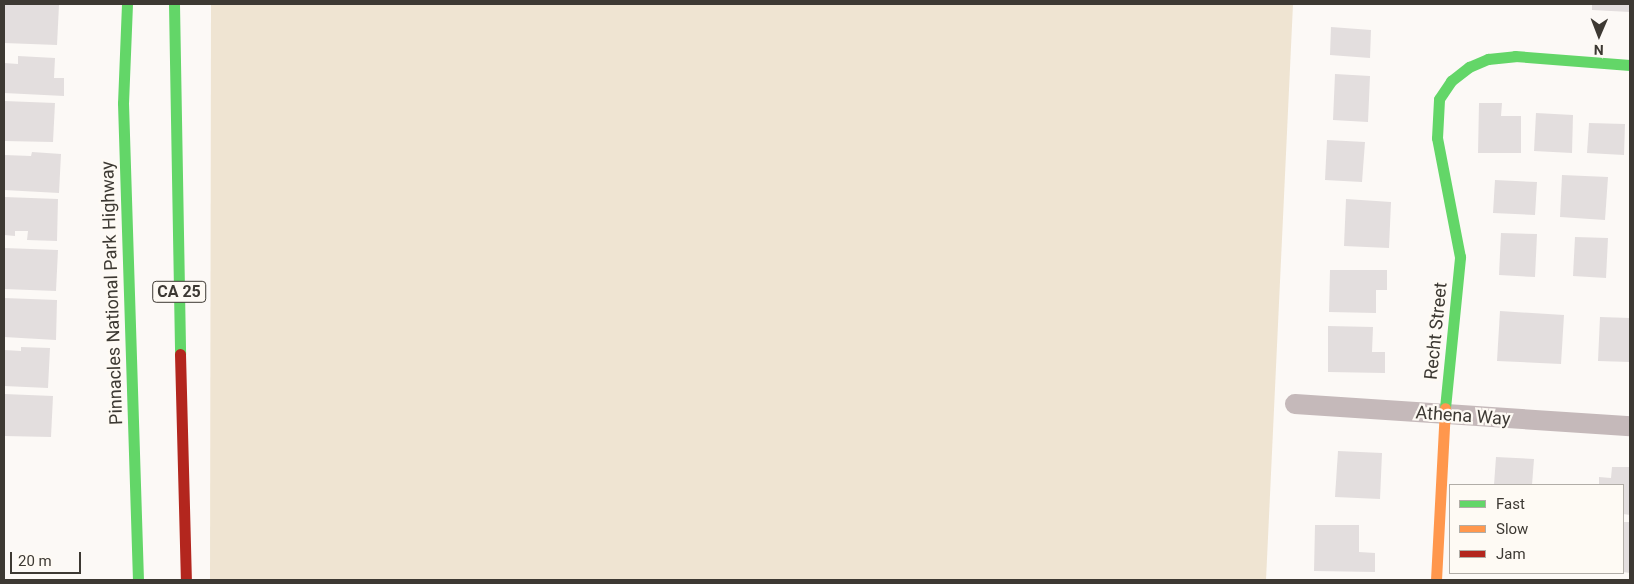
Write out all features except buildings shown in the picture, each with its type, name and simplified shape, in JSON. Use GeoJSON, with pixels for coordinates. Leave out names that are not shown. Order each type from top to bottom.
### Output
{"type":"FeatureCollection","features":[{"type":"Feature","properties":{"kind":"main road","name":"Pinnacles National Park Highway"},"geometry":{"type":"LineString","coordinates":[[126,4],[123,102],[138,580]]}},
{"type":"Feature","properties":{"kind":"main road","name":"CA 25"},"geometry":{"type":"LineString","coordinates":[[174,4],[173,73],[186,580]]}},
{"type":"Feature","properties":{"kind":"main road","name":"Recht Street"},"geometry":{"type":"LineString","coordinates":[[1436,580],[1444,415],[1459,292],[1460,257],[1457,228],[1437,138],[1437,107],[1445,89],[1469,67],[1488,59],[1515,56],[1630,65]]}},
{"type":"Feature","properties":{"kind":"street","name":"Athena Way"},"geometry":{"type":"LineString","coordinates":[[1295,404],[1630,426]]}},
{"type":"Feature","properties":{"kind":"shaded area"},"geometry":{"type":"Polygon","coordinates":[[[211,4],[1293,4],[1266,580],[210,580],[211,4]]]}},
{"type":"Feature","properties":{"kind":"traffic: fast"},"geometry":{"type":"LineString","coordinates":[[127,4],[123,103],[138,580]]}},
{"type":"Feature","properties":{"kind":"traffic: fast"},"geometry":{"type":"LineString","coordinates":[[174,4],[180,354]]}},
{"type":"Feature","properties":{"kind":"traffic: fast"},"geometry":{"type":"LineString","coordinates":[[1445,408],[1460,257],[1437,138],[1439,99],[1451,81],[1469,67],[1488,59],[1515,56],[1630,65]]}},
{"type":"Feature","properties":{"kind":"traffic: slow"},"geometry":{"type":"LineString","coordinates":[[1436,580],[1445,408]]}},
{"type":"Feature","properties":{"kind":"traffic: jam"},"geometry":{"type":"LineString","coordinates":[[180,354],[186,580]]}}]}
